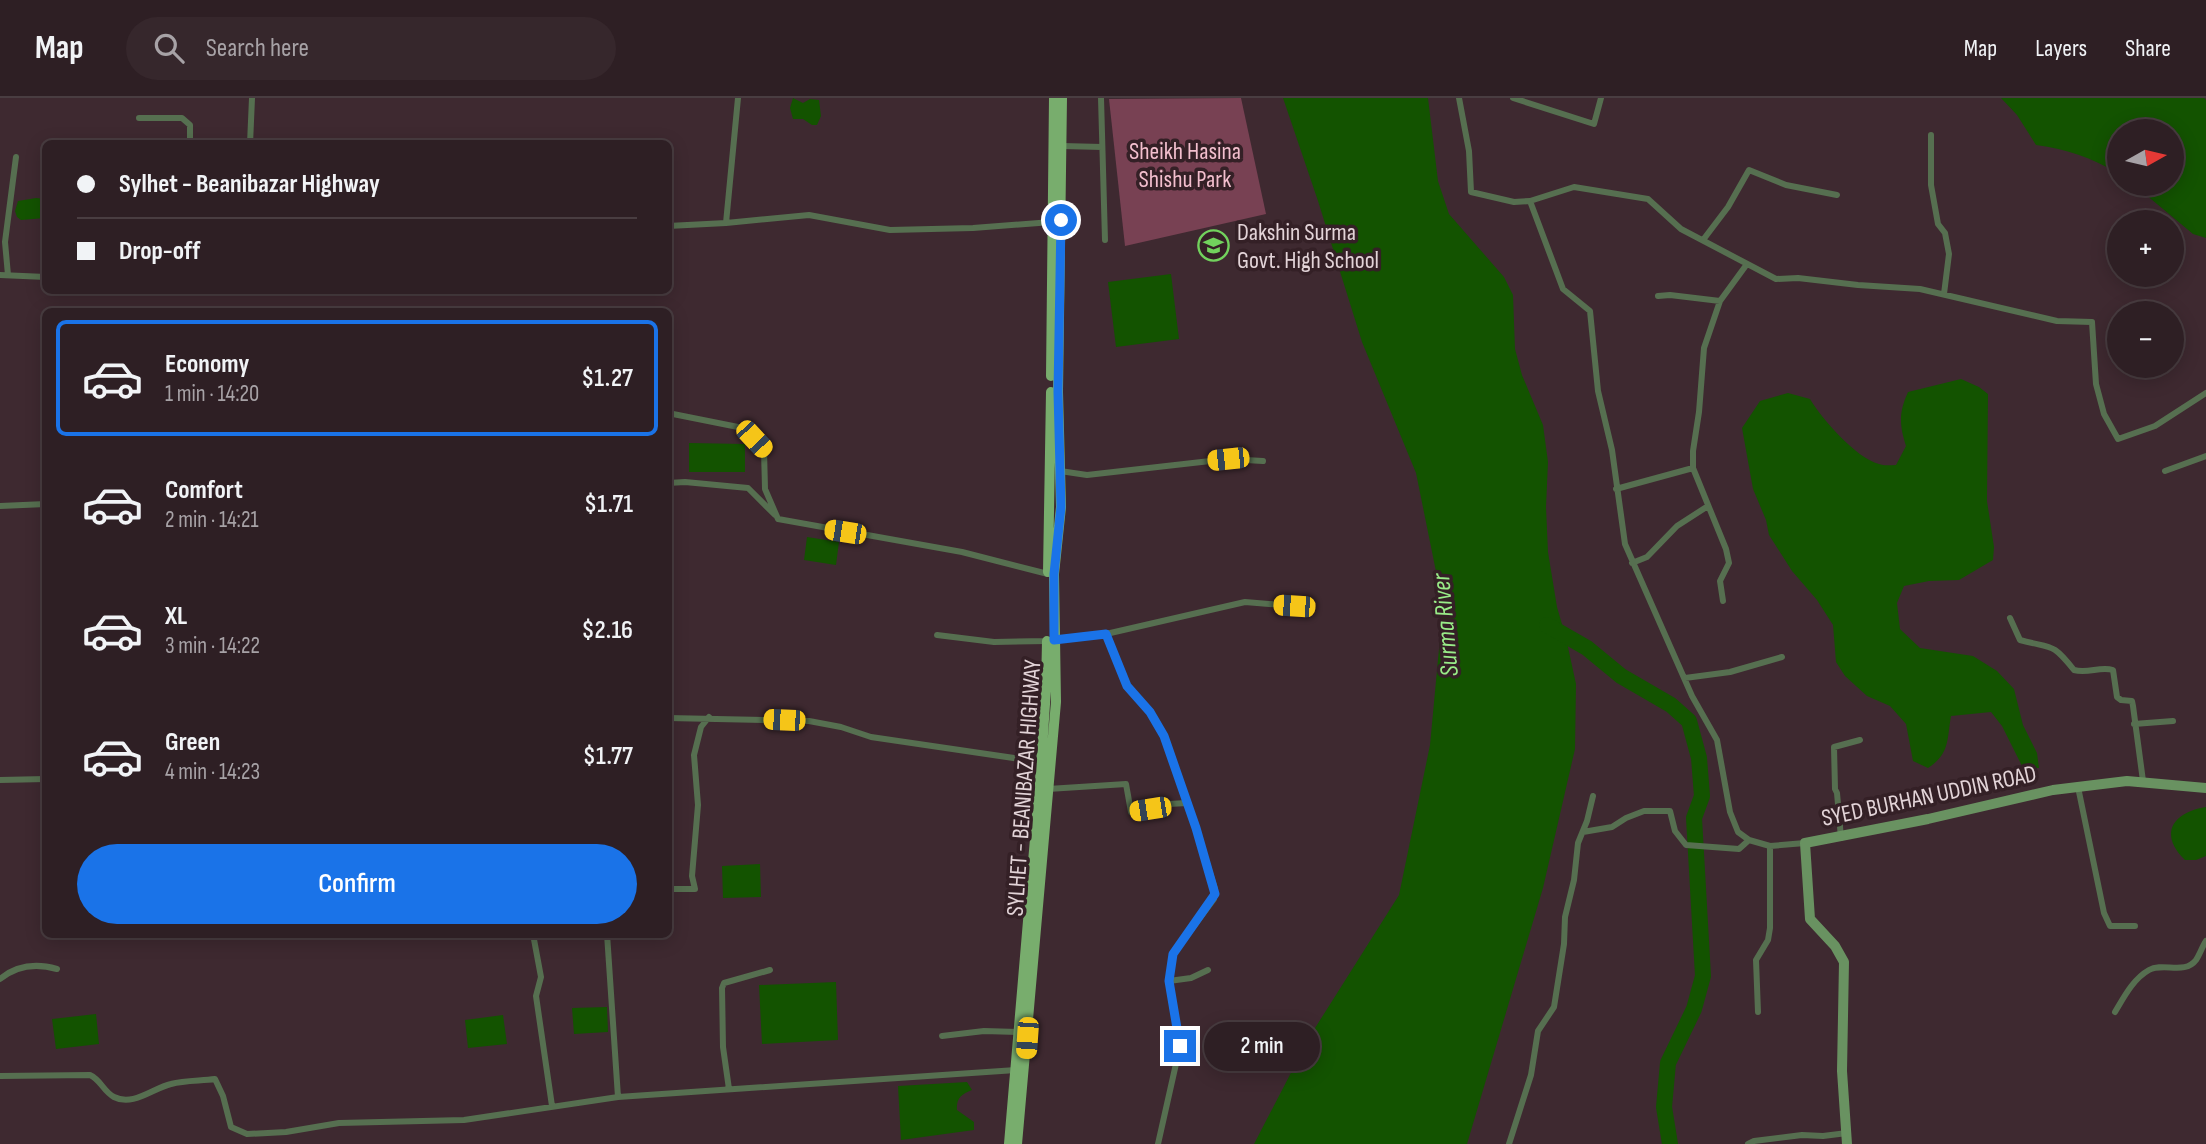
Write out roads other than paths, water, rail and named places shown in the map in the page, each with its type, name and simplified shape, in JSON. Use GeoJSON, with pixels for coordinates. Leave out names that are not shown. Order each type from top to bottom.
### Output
{"type":"FeatureCollection","features":[{"type":"Feature","properties":{"kind":"main road","name":"SYLHET - BEANIBAZAR HIGHWAY"},"geometry":{"type":"LineString","coordinates":[[1017,1144],[1056,702],[1050,640],[1048,574],[1054,98]]}},
{"type":"Feature","properties":{"kind":"main road","name":"SYLHET - BEANIBAZAR HIGHWAY"},"geometry":{"type":"LineString","coordinates":[[1009,1144],[1061,507],[1058,392],[1062,98]]}},
{"type":"Feature","properties":{"kind":"street"},"geometry":{"type":"LineString","coordinates":[[250,140],[251,98]]}},
{"type":"Feature","properties":{"kind":"street"},"geometry":{"type":"LineString","coordinates":[[726,223],[738,98]]}},
{"type":"Feature","properties":{"kind":"street"},"geometry":{"type":"LineString","coordinates":[[1101,98],[1105,240]]}},
{"type":"Feature","properties":{"kind":"street"},"geometry":{"type":"LineString","coordinates":[[1459,98],[1469,151],[1471,192],[1514,202],[1530,201],[1574,187],[1648,199],[1681,229],[1776,279],[1798,278],[1920,289],[2057,321],[2092,322],[2096,384],[2104,414],[2118,439],[2155,426],[2206,393]]}},
{"type":"Feature","properties":{"kind":"street"},"geometry":{"type":"LineString","coordinates":[[1513,98],[1594,124],[1601,98]]}},
{"type":"Feature","properties":{"kind":"street"},"geometry":{"type":"LineString","coordinates":[[139,118],[182,118],[190,125],[190,140]]}},
{"type":"Feature","properties":{"kind":"street"},"geometry":{"type":"LineString","coordinates":[[1931,135],[1931,185],[1938,224],[1945,233],[1949,254],[1944,294]]}},
{"type":"Feature","properties":{"kind":"street"},"geometry":{"type":"LineString","coordinates":[[1062,146],[1102,147]]}},
{"type":"Feature","properties":{"kind":"street"},"geometry":{"type":"LineString","coordinates":[[8,275],[5,242],[16,157]]}},
{"type":"Feature","properties":{"kind":"street"},"geometry":{"type":"LineString","coordinates":[[1703,240],[1728,206],[1749,170],[1786,185],[1837,195]]}},
{"type":"Feature","properties":{"kind":"street"},"geometry":{"type":"LineString","coordinates":[[1530,201],[1563,289],[1590,311],[1598,391],[1612,450],[1625,544],[1692,696],[1717,740],[1730,811],[1738,832],[1749,840],[1770,846],[1805,843]]}},
{"type":"Feature","properties":{"kind":"street"},"geometry":{"type":"LineString","coordinates":[[672,226],[809,215],[890,230],[1052,222]]}},
{"type":"Feature","properties":{"kind":"street"},"geometry":{"type":"LineString","coordinates":[[1723,601],[1720,582],[1728,563],[1726,550],[1693,468],[1704,348],[1720,301],[1747,264]]}},
{"type":"Feature","properties":{"kind":"street"},"geometry":{"type":"LineString","coordinates":[[0,275],[42,277]]}},
{"type":"Feature","properties":{"kind":"street"},"geometry":{"type":"LineString","coordinates":[[1657,296],[1720,301]]}},
{"type":"Feature","properties":{"kind":"street"},"geometry":{"type":"LineString","coordinates":[[672,414],[743,428],[764,450],[765,489],[778,519]]}},
{"type":"Feature","properties":{"kind":"street"},"geometry":{"type":"LineString","coordinates":[[2165,471],[2206,456]]}},
{"type":"Feature","properties":{"kind":"street"},"geometry":{"type":"LineString","coordinates":[[1060,471],[1087,475],[1228,459],[1263,461]]}},
{"type":"Feature","properties":{"kind":"street"},"geometry":{"type":"LineString","coordinates":[[1616,489],[1693,468]]}},
{"type":"Feature","properties":{"kind":"street"},"geometry":{"type":"LineString","coordinates":[[672,483],[748,488],[778,519],[962,552],[1048,574]]}},
{"type":"Feature","properties":{"kind":"street"},"geometry":{"type":"LineString","coordinates":[[0,506],[42,504]]}},
{"type":"Feature","properties":{"kind":"street"},"geometry":{"type":"LineString","coordinates":[[1632,563],[1647,557],[1677,526],[1708,506]]}},
{"type":"Feature","properties":{"kind":"street"},"geometry":{"type":"LineString","coordinates":[[937,635],[994,642],[1050,640],[1106,634],[1245,602],[1294,606]]}},
{"type":"Feature","properties":{"kind":"street"},"geometry":{"type":"LineString","coordinates":[[2010,618],[2020,640],[2050,647],[2063,654],[2074,670],[2089,673],[2108,668],[2113,670],[2117,696],[2121,700],[2132,701],[2143,781]]}},
{"type":"Feature","properties":{"kind":"street"},"geometry":{"type":"LineString","coordinates":[[1106,634],[1127,686],[1150,712],[1164,736],[1188,803],[1215,894],[1173,954],[1169,981],[1180,1046],[1158,1144]]}},
{"type":"Feature","properties":{"kind":"street"},"geometry":{"type":"LineString","coordinates":[[1685,678],[1730,672],[1782,657]]}},
{"type":"Feature","properties":{"kind":"street"},"geometry":{"type":"LineString","coordinates":[[672,889],[695,889],[692,876],[698,805],[694,755],[701,727],[709,717]]}},
{"type":"Feature","properties":{"kind":"street"},"geometry":{"type":"LineString","coordinates":[[672,718],[809,721],[841,727],[871,737],[1041,762]]}},
{"type":"Feature","properties":{"kind":"street"},"geometry":{"type":"LineString","coordinates":[[2134,724],[2173,721]]}},
{"type":"Feature","properties":{"kind":"street"},"geometry":{"type":"LineString","coordinates":[[1841,838],[1835,789],[1834,747],[1860,740]]}},
{"type":"Feature","properties":{"kind":"street"},"geometry":{"type":"LineString","coordinates":[[0,780],[42,779]]}},
{"type":"Feature","properties":{"kind":"street"},"geometry":{"type":"LineString","coordinates":[[1040,780],[1049,791],[1126,784],[1131,812],[1188,803]]}},
{"type":"Feature","properties":{"kind":"street","name":"SYED BURHAN UDDIN ROAD"},"geometry":{"type":"LineString","coordinates":[[1847,1139],[1842,1070],[1844,962],[1835,946],[1810,919],[1805,843],[1841,838],[2053,790],[2143,781],[2206,788]]}},
{"type":"Feature","properties":{"kind":"street"},"geometry":{"type":"LineString","coordinates":[[2078,787],[2104,913],[2110,926],[2134,926]]}},
{"type":"Feature","properties":{"kind":"street"},"geometry":{"type":"LineString","coordinates":[[1508,1144],[1531,1075],[1538,1031],[1555,1007],[1564,944],[1564,917],[1574,880],[1578,843],[1593,796]]}},
{"type":"Feature","properties":{"kind":"street"},"geometry":{"type":"LineString","coordinates":[[1583,832],[1612,827],[1644,811],[1670,811],[1675,831],[1686,845],[1739,849],[1749,840]]}},
{"type":"Feature","properties":{"kind":"street"},"geometry":{"type":"LineString","coordinates":[[1758,1012],[1756,960],[1768,940],[1770,928],[1770,846]]}},
{"type":"Feature","properties":{"kind":"street"},"geometry":{"type":"LineString","coordinates":[[534,938],[541,977],[536,996],[552,1106]]}},
{"type":"Feature","properties":{"kind":"street"},"geometry":{"type":"LineString","coordinates":[[607,938],[618,1097]]}},
{"type":"Feature","properties":{"kind":"street"},"geometry":{"type":"LineString","coordinates":[[2115,1012],[2131,986],[2148,970],[2158,967],[2181,968],[2194,963],[2206,941]]}},
{"type":"Feature","properties":{"kind":"street"},"geometry":{"type":"LineString","coordinates":[[0,979],[11,970],[40,964],[57,969]]}},
{"type":"Feature","properties":{"kind":"street"},"geometry":{"type":"LineString","coordinates":[[729,1089],[723,1046],[722,988],[724,983],[770,970]]}},
{"type":"Feature","properties":{"kind":"street"},"geometry":{"type":"LineString","coordinates":[[1169,981],[1191,978],[1208,970]]}},
{"type":"Feature","properties":{"kind":"street"},"geometry":{"type":"LineString","coordinates":[[942,1036],[984,1031],[1019,1032]]}},
{"type":"Feature","properties":{"kind":"street"},"geometry":{"type":"LineString","coordinates":[[0,1076],[90,1075],[99,1079],[106,1091],[116,1099],[138,1098],[169,1084],[215,1079],[232,1127],[247,1133],[286,1132],[339,1123],[464,1120],[618,1097],[1016,1070]]}},
{"type":"Feature","properties":{"kind":"street"},"geometry":{"type":"LineString","coordinates":[[1748,1144],[1802,1135],[1847,1139]]}},
{"type":"Feature","properties":{"kind":"water"},"geometry":{"type":"Polygon","coordinates":[[[793,98],[803,103],[810,99],[819,100],[821,116],[817,125],[803,119],[793,119],[790,108],[793,98]]]}},
{"type":"Feature","properties":{"kind":"water","name":"Surma River"},"geometry":{"type":"Polygon","coordinates":[[[1283,98],[1428,98],[1438,181],[1449,214],[1504,277],[1513,295],[1515,349],[1522,375],[1543,425],[1548,462],[1548,552],[1557,607],[1576,684],[1575,749],[1543,888],[1467,1144],[1254,1144],[1310,1036],[1399,895],[1430,745],[1443,606],[1416,473],[1362,342],[1283,98]]]}},
{"type":"Feature","properties":{"kind":"water"},"geometry":{"type":"Polygon","coordinates":[[[2001,98],[2204,98],[2206,238],[2193,234],[2184,226],[2184,210],[2164,210],[2147,196],[2184,196],[2184,119],[2107,119],[2107,167],[2079,155],[2036,145],[2017,115],[2001,98]]]}},
{"type":"Feature","properties":{"kind":"water"},"geometry":{"type":"Polygon","coordinates":[[[42,199],[42,218],[21,220],[15,211],[18,201],[42,199]]]}},
{"type":"Feature","properties":{"kind":"water"},"geometry":{"type":"Polygon","coordinates":[[[1171,274],[1179,339],[1116,347],[1108,282],[1171,274]]]}},
{"type":"Feature","properties":{"kind":"water"},"geometry":{"type":"Polygon","coordinates":[[[1961,379],[1988,394],[1987,501],[1994,547],[1993,560],[1959,580],[1929,581],[1904,586],[1897,603],[1900,629],[1920,648],[1973,656],[1997,671],[2014,689],[2023,725],[2037,753],[2039,768],[2023,768],[2002,726],[1991,712],[1951,716],[1944,751],[1935,763],[1928,768],[1913,761],[1906,724],[1890,706],[1867,696],[1845,676],[1836,662],[1833,625],[1817,600],[1792,571],[1769,535],[1753,489],[1742,428],[1760,401],[1788,393],[1810,399],[1831,427],[1860,454],[1881,465],[1896,465],[1906,446],[1901,418],[1908,392],[1961,379]]]}},
{"type":"Feature","properties":{"kind":"water"},"geometry":{"type":"Polygon","coordinates":[[[689,443],[745,444],[745,472],[689,472],[689,443]]]}},
{"type":"Feature","properties":{"kind":"water"},"geometry":{"type":"Polygon","coordinates":[[[807,537],[839,542],[836,565],[804,560],[807,537]]]}},
{"type":"Feature","properties":{"kind":"water"},"geometry":{"type":"Polygon","coordinates":[[[2206,807],[2206,856],[2185,860],[2172,841],[2173,826],[2185,814],[2206,807]]]}},
{"type":"Feature","properties":{"kind":"water"},"geometry":{"type":"Polygon","coordinates":[[[760,864],[761,897],[723,898],[722,866],[760,864]]]}},
{"type":"Feature","properties":{"kind":"water"},"geometry":{"type":"Polygon","coordinates":[[[836,982],[838,1040],[762,1044],[759,985],[836,982]]]}},
{"type":"Feature","properties":{"kind":"water"},"geometry":{"type":"Polygon","coordinates":[[[607,1007],[608,1032],[574,1034],[572,1008],[607,1007]]]}},
{"type":"Feature","properties":{"kind":"water"},"geometry":{"type":"Polygon","coordinates":[[[96,1014],[99,1044],[56,1049],[52,1019],[96,1014]]]}},
{"type":"Feature","properties":{"kind":"water"},"geometry":{"type":"Polygon","coordinates":[[[503,1015],[507,1044],[468,1048],[465,1020],[503,1015]]]}},
{"type":"Feature","properties":{"kind":"water"},"geometry":{"type":"Polygon","coordinates":[[[967,1082],[972,1090],[960,1097],[957,1110],[974,1122],[974,1130],[901,1140],[898,1086],[967,1082]]]}},
{"type":"Feature","properties":{"kind":"waterway"},"geometry":{"type":"LineString","coordinates":[[1547,625],[1587,648],[1621,676],[1671,705],[1689,721],[1699,758],[1702,796],[1694,818],[1703,976],[1694,1009],[1668,1063],[1664,1107],[1670,1144]]}},
{"type":"Feature","properties":{"kind":"place","name":"Dakshin Surma Govt. High School"},"geometry":{"type":"Point","coordinates":[1214,246]}},
{"type":"Feature","properties":{"kind":"park label","name":"Sheikh Hasina Shishu Park"},"geometry":{"type":"Point","coordinates":[1185,165]}}]}
